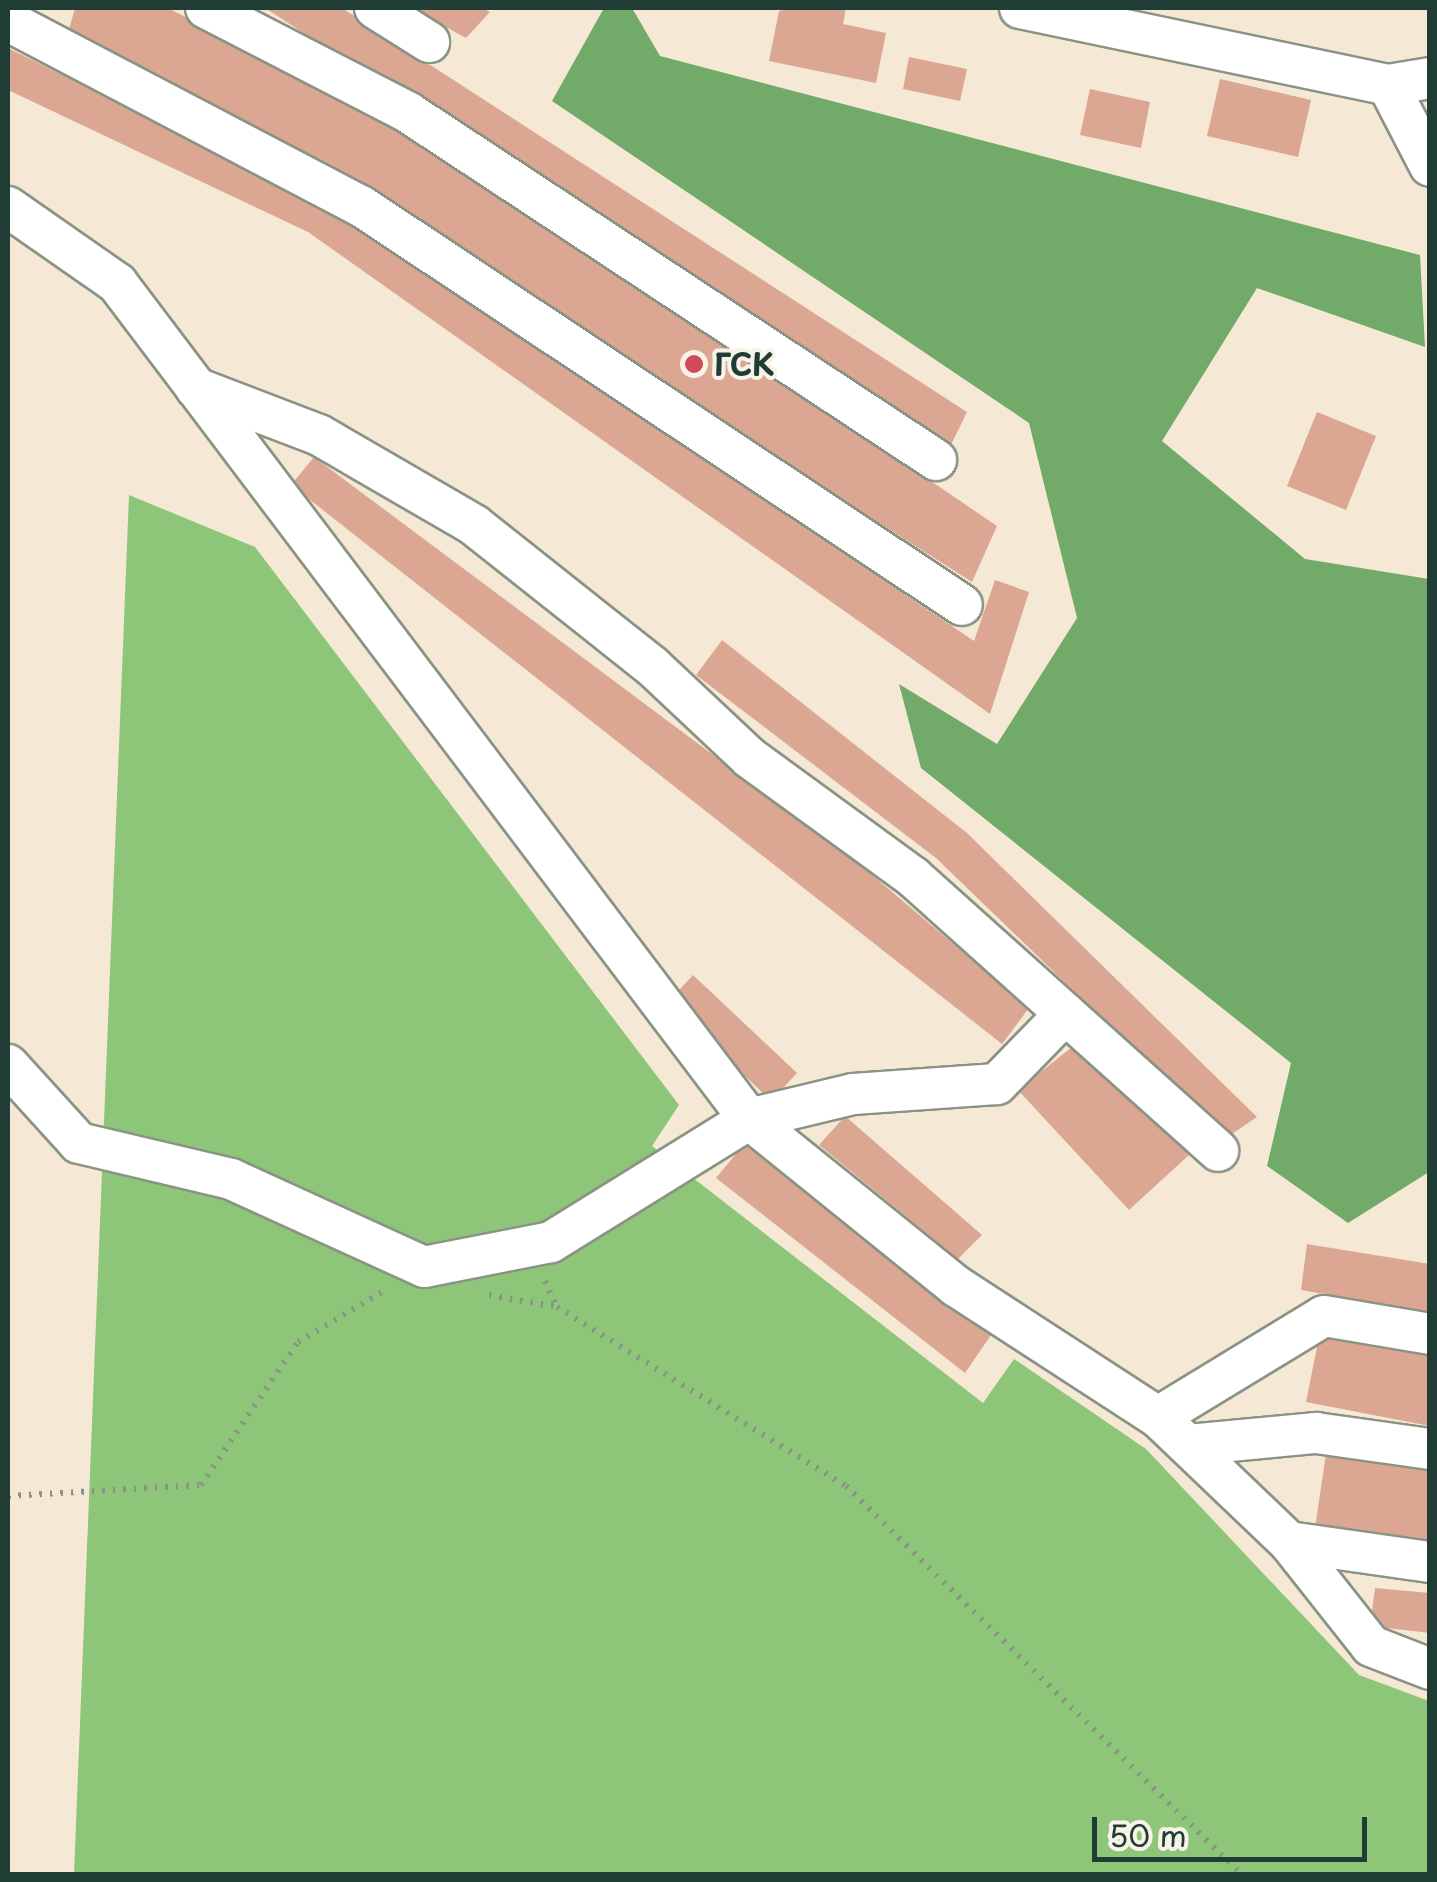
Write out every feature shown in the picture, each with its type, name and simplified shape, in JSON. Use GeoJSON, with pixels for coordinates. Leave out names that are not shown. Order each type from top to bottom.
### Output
{"type":"FeatureCollection","features":[{"type":"Feature","properties":{"kind":"street"},"geometry":{"type":"LineString","coordinates":[[206,8],[409,113],[936,460]]}},
{"type":"Feature","properties":{"kind":"street"},"geometry":{"type":"LineString","coordinates":[[374,8],[430,42]]}},
{"type":"Feature","properties":{"kind":"street"},"geometry":{"type":"LineString","coordinates":[[1020,8],[1388,84],[1430,78]]}},
{"type":"Feature","properties":{"kind":"street"},"geometry":{"type":"LineString","coordinates":[[25,20],[361,206],[962,605]]}},
{"type":"Feature","properties":{"kind":"street"},"geometry":{"type":"LineString","coordinates":[[1388,84],[1430,166]]}},
{"type":"Feature","properties":{"kind":"street"},"geometry":{"type":"LineString","coordinates":[[10,210],[117,283],[750,1119],[956,1286],[1158,1417],[1289,1542],[1371,1646],[1430,1669]]}},
{"type":"Feature","properties":{"kind":"street"},"geometry":{"type":"LineString","coordinates":[[196,388],[319,434],[474,525],[652,666],[750,758],[912,877],[1218,1151]]}},
{"type":"Feature","properties":{"kind":"street"},"geometry":{"type":"LineString","coordinates":[[8,1065],[78,1143],[231,1179],[424,1267],[551,1242],[750,1119],[853,1094],[998,1084],[1066,1014]]}},
{"type":"Feature","properties":{"kind":"street"},"geometry":{"type":"LineString","coordinates":[[1158,1417],[1324,1316],[1430,1334]]}},
{"type":"Feature","properties":{"kind":"street"},"geometry":{"type":"LineString","coordinates":[[1188,1445],[1316,1433],[1430,1449]]}},
{"type":"Feature","properties":{"kind":"street"},"geometry":{"type":"LineString","coordinates":[[1289,1542],[1430,1562]]}},
{"type":"Feature","properties":{"kind":"path"},"geometry":{"type":"LineString","coordinates":[[8,1496],[202,1485],[298,1342],[424,1267],[475,1292],[557,1307],[846,1486],[1241,1874]]}},
{"type":"Feature","properties":{"kind":"green space"},"geometry":{"type":"Polygon","coordinates":[[[604,8],[632,8],[660,56],[1420,255],[1425,347],[1257,288],[1162,441],[1305,559],[1429,579],[1429,1172],[1348,1223],[1267,1166],[1291,1063],[921,768],[899,684],[997,744],[1077,618],[1029,423],[552,101],[604,8]]]}},
{"type":"Feature","properties":{"kind":"green space"},"geometry":{"type":"Polygon","coordinates":[[[129,495],[255,547],[679,1105],[652,1146],[983,1403],[1014,1359],[1146,1449],[1359,1675],[1429,1701],[1430,1874],[74,1874],[129,495]]]}},
{"type":"Feature","properties":{"kind":"building","name":"ГСК"},"geometry":{"type":"Polygon","coordinates":[[[75,8],[168,8],[446,151],[997,526],[972,582],[375,202],[67,37],[75,8]]]}},
{"type":"Feature","properties":{"kind":"building"},"geometry":{"type":"Polygon","coordinates":[[[265,8],[342,8],[967,412],[948,451],[265,8]]]}},
{"type":"Feature","properties":{"kind":"building"},"geometry":{"type":"Polygon","coordinates":[[[411,8],[482,8],[490,12],[466,38],[411,8]]]}},
{"type":"Feature","properties":{"kind":"building"},"geometry":{"type":"Polygon","coordinates":[[[846,8],[843,24],[886,33],[876,83],[769,61],[779,11],[846,8]]]}},
{"type":"Feature","properties":{"kind":"building","name":"ГСК"},"geometry":{"type":"Polygon","coordinates":[[[8,48],[329,207],[974,641],[995,580],[1029,592],[990,714],[308,232],[8,90],[8,48]]]}},
{"type":"Feature","properties":{"kind":"building"},"geometry":{"type":"Polygon","coordinates":[[[909,57],[967,69],[960,101],[903,89],[909,57]]]}},
{"type":"Feature","properties":{"kind":"building"},"geometry":{"type":"Polygon","coordinates":[[[1220,79],[1311,100],[1298,157],[1207,136],[1220,79]]]}},
{"type":"Feature","properties":{"kind":"building"},"geometry":{"type":"Polygon","coordinates":[[[1090,89],[1150,102],[1141,148],[1080,135],[1090,89]]]}},
{"type":"Feature","properties":{"kind":"building"},"geometry":{"type":"Polygon","coordinates":[[[1317,412],[1376,436],[1346,510],[1287,486],[1317,412]]]}},
{"type":"Feature","properties":{"kind":"building"},"geometry":{"type":"Polygon","coordinates":[[[314,457],[858,863],[1029,1008],[1002,1044],[291,485],[314,457]]]}},
{"type":"Feature","properties":{"kind":"building"},"geometry":{"type":"Polygon","coordinates":[[[722,640],[967,833],[1257,1117],[1226,1138],[936,858],[696,675],[722,640]]]}},
{"type":"Feature","properties":{"kind":"building"},"geometry":{"type":"Polygon","coordinates":[[[693,975],[797,1073],[771,1101],[668,1002],[693,975]]]}},
{"type":"Feature","properties":{"kind":"building"},"geometry":{"type":"Polygon","coordinates":[[[1072,1047],[1189,1155],[1129,1210],[1018,1090],[1072,1047]]]}},
{"type":"Feature","properties":{"kind":"building"},"geometry":{"type":"Polygon","coordinates":[[[845,1116],[982,1235],[958,1259],[819,1145],[845,1116]]]}},
{"type":"Feature","properties":{"kind":"building"},"geometry":{"type":"Polygon","coordinates":[[[745,1143],[991,1335],[965,1373],[716,1178],[745,1143]]]}},
{"type":"Feature","properties":{"kind":"building"},"geometry":{"type":"Polygon","coordinates":[[[1307,1244],[1430,1264],[1430,1313],[1301,1290],[1307,1244]]]}},
{"type":"Feature","properties":{"kind":"building"},"geometry":{"type":"Polygon","coordinates":[[[1321,1327],[1430,1347],[1430,1426],[1306,1402],[1321,1327]]]}},
{"type":"Feature","properties":{"kind":"building"},"geometry":{"type":"Polygon","coordinates":[[[1326,1454],[1430,1467],[1430,1545],[1315,1528],[1326,1454]]]}},
{"type":"Feature","properties":{"kind":"building"},"geometry":{"type":"Polygon","coordinates":[[[1375,1588],[1430,1593],[1430,1633],[1370,1626],[1375,1588]]]}},
{"type":"Feature","properties":{"kind":"place","name":"ГСК"},"geometry":{"type":"Point","coordinates":[694,364]}}]}
